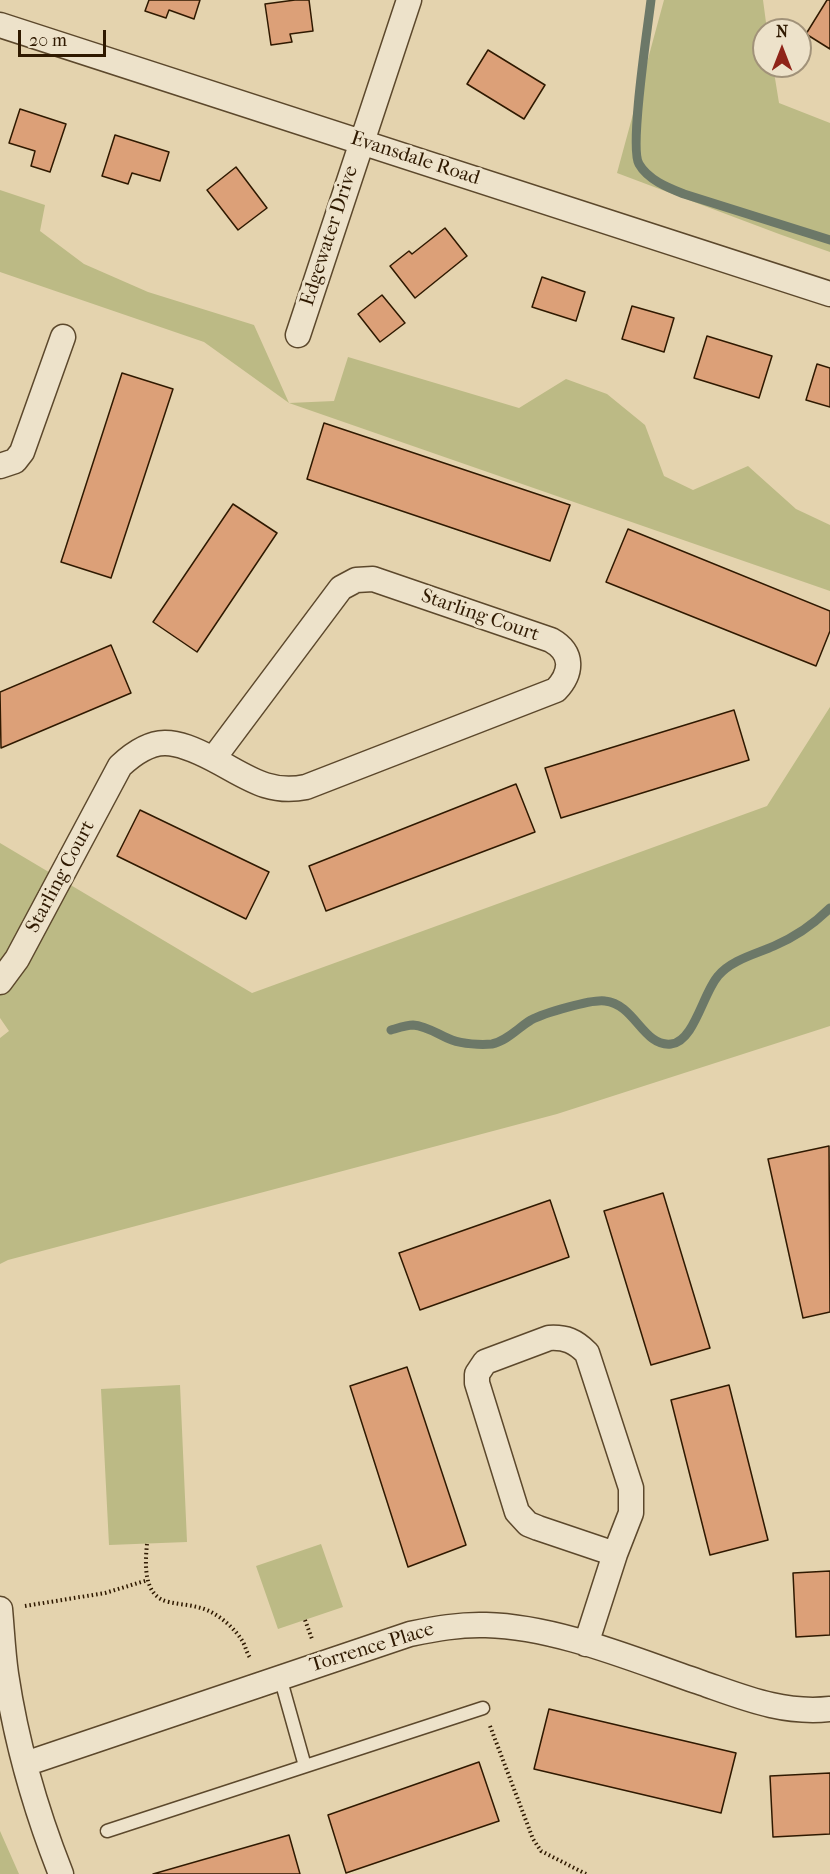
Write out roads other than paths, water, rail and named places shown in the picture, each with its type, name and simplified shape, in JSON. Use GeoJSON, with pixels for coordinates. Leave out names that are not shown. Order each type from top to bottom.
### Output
{"type":"FeatureCollection","features":[{"type":"Feature","properties":{"kind":"street","name":"Edgewater Drive"},"geometry":{"type":"LineString","coordinates":[[298,335],[409,0]]}},
{"type":"Feature","properties":{"kind":"street","name":"Evansdale Road"},"geometry":{"type":"LineString","coordinates":[[0,24],[830,294]]}},
{"type":"Feature","properties":{"kind":"street"},"geometry":{"type":"LineString","coordinates":[[0,466],[15,461],[22,452],[63,338]]}},
{"type":"Feature","properties":{"kind":"street","name":"Starling Court"},"geometry":{"type":"LineString","coordinates":[[0,982],[17,959],[120,766],[135,753],[153,744],[173,743],[189,747],[270,788],[290,790],[306,787],[556,690],[566,680],[567,656],[559,645],[551,640],[373,579],[356,580],[341,588],[213,759]]}},
{"type":"Feature","properties":{"kind":"street"},"geometry":{"type":"LineString","coordinates":[[586,1644],[615,1554],[631,1513],[631,1488],[586,1353],[576,1342],[549,1338],[485,1362],[477,1374],[477,1383],[517,1512],[528,1524],[537,1528],[615,1554]]}},
{"type":"Feature","properties":{"kind":"street"},"geometry":{"type":"LineString","coordinates":[[0,1610],[6,1673],[25,1764],[61,1874]]}},
{"type":"Feature","properties":{"kind":"street","name":"Torrence Place"},"geometry":{"type":"LineString","coordinates":[[25,1764],[410,1634],[443,1627],[486,1625],[519,1628],[586,1644],[770,1706],[803,1711],[830,1709]]}},
{"type":"Feature","properties":{"kind":"lane"},"geometry":{"type":"LineString","coordinates":[[270,1680],[305,1766]]}},
{"type":"Feature","properties":{"kind":"lane"},"geometry":{"type":"LineString","coordinates":[[107,1831],[483,1708]]}},
{"type":"Feature","properties":{"kind":"waterway"},"geometry":{"type":"LineString","coordinates":[[651,0],[636,135],[639,164],[643,170],[659,183],[684,194],[830,240]]}},
{"type":"Feature","properties":{"kind":"waterway"},"geometry":{"type":"LineString","coordinates":[[391,1030],[413,1025],[456,1041],[492,1044],[503,1040],[537,1017],[579,1004],[605,1001],[624,1009],[653,1039],[671,1044],[686,1035],[723,970],[797,934],[830,908]]}}]}
